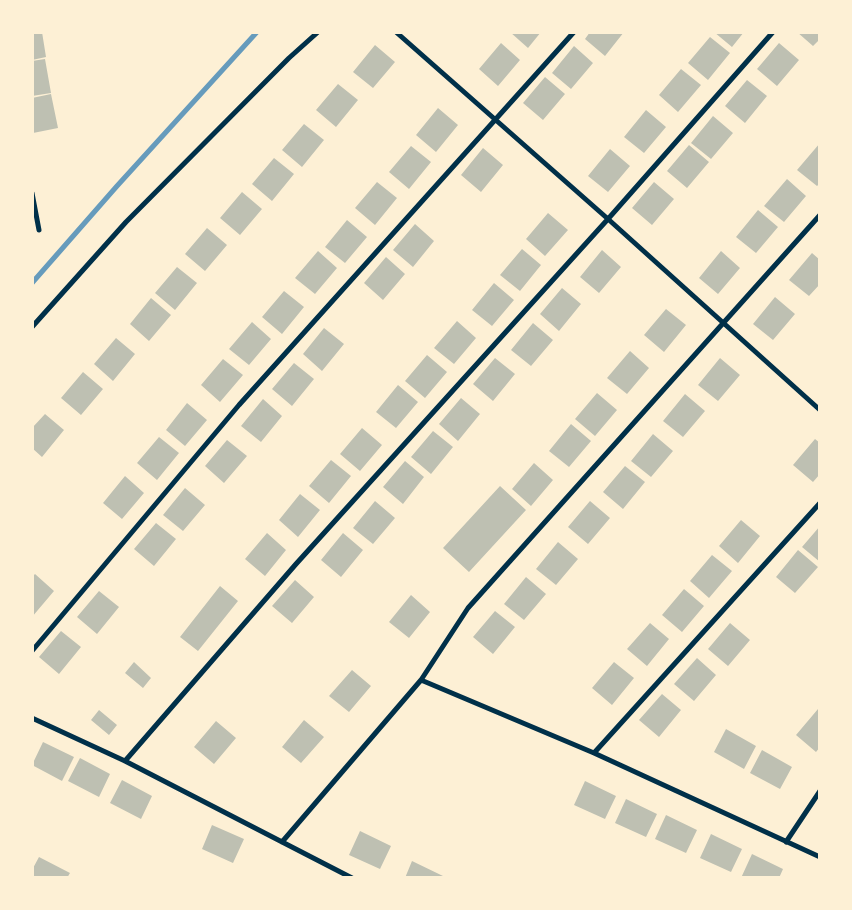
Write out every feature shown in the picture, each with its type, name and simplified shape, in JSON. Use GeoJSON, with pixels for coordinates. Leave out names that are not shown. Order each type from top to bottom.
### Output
{"type":"FeatureCollection","features":[{"type":"Feature","properties":{"kind":"street"},"geometry":{"type":"LineString","coordinates":[[32,327],[126,222],[289,58],[318,32]]}},
{"type":"Feature","properties":{"kind":"street"},"geometry":{"type":"LineString","coordinates":[[396,32],[820,410]]}},
{"type":"Feature","properties":{"kind":"street"},"geometry":{"type":"LineString","coordinates":[[32,651],[239,404],[574,32]]}},
{"type":"Feature","properties":{"kind":"street"},"geometry":{"type":"LineString","coordinates":[[125,761],[296,564],[608,219],[773,32]]}},
{"type":"Feature","properties":{"kind":"street"},"geometry":{"type":"LineString","coordinates":[[32,193],[39,230]]}},
{"type":"Feature","properties":{"kind":"street"},"geometry":{"type":"LineString","coordinates":[[282,842],[421,680],[468,608],[820,215]]}},
{"type":"Feature","properties":{"kind":"street"},"geometry":{"type":"LineString","coordinates":[[594,753],[820,503]]}},
{"type":"Feature","properties":{"kind":"street"},"geometry":{"type":"LineString","coordinates":[[421,680],[594,753],[820,857]]}},
{"type":"Feature","properties":{"kind":"street"},"geometry":{"type":"LineString","coordinates":[[32,718],[125,761],[352,878]]}},
{"type":"Feature","properties":{"kind":"street"},"geometry":{"type":"LineString","coordinates":[[786,842],[820,791]]}},
{"type":"Feature","properties":{"kind":"building"},"geometry":{"type":"Polygon","coordinates":[[[32,32],[42,32],[46,57],[32,60],[32,32]]]}},
{"type":"Feature","properties":{"kind":"building"},"geometry":{"type":"Polygon","coordinates":[[[510,32],[541,32],[528,48],[510,32]]]}},
{"type":"Feature","properties":{"kind":"building"},"geometry":{"type":"Polygon","coordinates":[[[590,32],[624,32],[605,56],[585,39],[590,32]]]}},
{"type":"Feature","properties":{"kind":"building"},"geometry":{"type":"Polygon","coordinates":[[[714,32],[744,32],[732,47],[714,32]]]}},
{"type":"Feature","properties":{"kind":"building"},"geometry":{"type":"Polygon","coordinates":[[[797,32],[820,32],[820,39],[813,46],[797,32]]]}},
{"type":"Feature","properties":{"kind":"building"},"geometry":{"type":"Polygon","coordinates":[[[710,37],[730,53],[708,80],[688,63],[710,37]]]}},
{"type":"Feature","properties":{"kind":"building"},"geometry":{"type":"Polygon","coordinates":[[[501,43],[520,60],[498,86],[479,69],[501,43]]]}},
{"type":"Feature","properties":{"kind":"building"},"geometry":{"type":"Polygon","coordinates":[[[779,43],[799,60],[777,86],[757,69],[779,43]]]}},
{"type":"Feature","properties":{"kind":"building"},"geometry":{"type":"Polygon","coordinates":[[[375,45],[395,62],[373,88],[353,72],[375,45]]]}},
{"type":"Feature","properties":{"kind":"building"},"geometry":{"type":"Polygon","coordinates":[[[574,46],[593,63],[571,89],[552,73],[574,46]]]}},
{"type":"Feature","properties":{"kind":"building"},"geometry":{"type":"Polygon","coordinates":[[[45,59],[51,93],[32,96],[32,61],[45,59]]]}},
{"type":"Feature","properties":{"kind":"building"},"geometry":{"type":"Polygon","coordinates":[[[681,69],[701,85],[678,112],[659,95],[681,69]]]}},
{"type":"Feature","properties":{"kind":"building"},"geometry":{"type":"Polygon","coordinates":[[[545,77],[565,94],[543,120],[523,103],[545,77]]]}},
{"type":"Feature","properties":{"kind":"building"},"geometry":{"type":"Polygon","coordinates":[[[747,80],[767,96],[745,123],[725,106],[747,80]]]}},
{"type":"Feature","properties":{"kind":"building"},"geometry":{"type":"Polygon","coordinates":[[[338,84],[358,100],[336,127],[316,110],[338,84]]]}},
{"type":"Feature","properties":{"kind":"building"},"geometry":{"type":"Polygon","coordinates":[[[51,94],[58,128],[33,133],[32,98],[51,94]]]}},
{"type":"Feature","properties":{"kind":"building"},"geometry":{"type":"Polygon","coordinates":[[[438,108],[458,125],[436,152],[416,135],[438,108]]]}},
{"type":"Feature","properties":{"kind":"building"},"geometry":{"type":"Polygon","coordinates":[[[646,110],[666,127],[644,153],[624,137],[646,110]]]}},
{"type":"Feature","properties":{"kind":"building"},"geometry":{"type":"Polygon","coordinates":[[[713,116],[733,133],[711,159],[691,143],[713,116]]]}},
{"type":"Feature","properties":{"kind":"building"},"geometry":{"type":"Polygon","coordinates":[[[304,124],[324,140],[302,167],[282,150],[304,124]]]}},
{"type":"Feature","properties":{"kind":"building"},"geometry":{"type":"Polygon","coordinates":[[[820,143],[820,183],[817,186],[797,170],[820,143]]]}},
{"type":"Feature","properties":{"kind":"building"},"geometry":{"type":"Polygon","coordinates":[[[689,145],[709,162],[687,188],[667,171],[689,145]]]}},
{"type":"Feature","properties":{"kind":"building"},"geometry":{"type":"Polygon","coordinates":[[[411,146],[431,162],[409,189],[389,172],[411,146]]]}},
{"type":"Feature","properties":{"kind":"building"},"geometry":{"type":"Polygon","coordinates":[[[483,148],[503,165],[481,192],[461,175],[483,148]]]}},
{"type":"Feature","properties":{"kind":"building"},"geometry":{"type":"Polygon","coordinates":[[[610,149],[630,166],[608,192],[588,176],[610,149]]]}},
{"type":"Feature","properties":{"kind":"building"},"geometry":{"type":"Polygon","coordinates":[[[274,158],[294,174],[272,201],[252,184],[274,158]]]}},
{"type":"Feature","properties":{"kind":"building"},"geometry":{"type":"Polygon","coordinates":[[[787,179],[806,196],[784,222],[764,206],[787,179]]]}},
{"type":"Feature","properties":{"kind":"building"},"geometry":{"type":"Polygon","coordinates":[[[377,182],[397,198],[375,225],[355,208],[377,182]]]}},
{"type":"Feature","properties":{"kind":"building"},"geometry":{"type":"Polygon","coordinates":[[[654,182],[674,199],[652,225],[632,208],[654,182]]]}},
{"type":"Feature","properties":{"kind":"building"},"geometry":{"type":"Polygon","coordinates":[[[242,192],[262,209],[240,235],[220,218],[242,192]]]}},
{"type":"Feature","properties":{"kind":"building"},"geometry":{"type":"Polygon","coordinates":[[[758,210],[778,227],[756,253],[736,237],[758,210]]]}},
{"type":"Feature","properties":{"kind":"building"},"geometry":{"type":"Polygon","coordinates":[[[548,213],[568,230],[545,256],[526,239],[548,213]]]}},
{"type":"Feature","properties":{"kind":"building"},"geometry":{"type":"Polygon","coordinates":[[[347,220],[367,237],[345,263],[325,247],[347,220]]]}},
{"type":"Feature","properties":{"kind":"building"},"geometry":{"type":"Polygon","coordinates":[[[415,224],[434,241],[413,267],[393,250],[415,224]]]}},
{"type":"Feature","properties":{"kind":"building"},"geometry":{"type":"Polygon","coordinates":[[[207,228],[227,245],[205,271],[185,254],[207,228]]]}},
{"type":"Feature","properties":{"kind":"building"},"geometry":{"type":"Polygon","coordinates":[[[522,249],[541,265],[520,291],[500,275],[522,249]]]}},
{"type":"Feature","properties":{"kind":"building"},"geometry":{"type":"Polygon","coordinates":[[[602,250],[621,267],[599,293],[580,277],[602,250]]]}},
{"type":"Feature","properties":{"kind":"building"},"geometry":{"type":"Polygon","coordinates":[[[318,251],[337,268],[315,294],[295,278],[318,251]]]}},
{"type":"Feature","properties":{"kind":"building"},"geometry":{"type":"Polygon","coordinates":[[[721,251],[740,268],[718,294],[699,278],[721,251]]]}},
{"type":"Feature","properties":{"kind":"building"},"geometry":{"type":"Polygon","coordinates":[[[812,253],[820,260],[820,284],[809,296],[789,280],[812,253]]]}},
{"type":"Feature","properties":{"kind":"building"},"geometry":{"type":"Polygon","coordinates":[[[386,257],[405,274],[383,300],[364,283],[386,257]]]}},
{"type":"Feature","properties":{"kind":"building"},"geometry":{"type":"Polygon","coordinates":[[[177,267],[197,283],[175,310],[155,293],[177,267]]]}},
{"type":"Feature","properties":{"kind":"building"},"geometry":{"type":"Polygon","coordinates":[[[494,283],[514,300],[492,326],[472,310],[494,283]]]}},
{"type":"Feature","properties":{"kind":"building"},"geometry":{"type":"Polygon","coordinates":[[[562,288],[581,304],[559,331],[540,314],[562,288]]]}},
{"type":"Feature","properties":{"kind":"building"},"geometry":{"type":"Polygon","coordinates":[[[284,291],[304,307],[282,334],[262,317],[284,291]]]}},
{"type":"Feature","properties":{"kind":"building"},"geometry":{"type":"Polygon","coordinates":[[[775,297],[795,314],[773,340],[753,324],[775,297]]]}},
{"type":"Feature","properties":{"kind":"building"},"geometry":{"type":"Polygon","coordinates":[[[151,298],[171,315],[149,341],[130,324],[151,298]]]}},
{"type":"Feature","properties":{"kind":"building"},"geometry":{"type":"Polygon","coordinates":[[[666,309],[686,325],[664,352],[644,335],[666,309]]]}},
{"type":"Feature","properties":{"kind":"building"},"geometry":{"type":"Polygon","coordinates":[[[457,321],[476,338],[454,364],[434,348],[457,321]]]}},
{"type":"Feature","properties":{"kind":"building"},"geometry":{"type":"Polygon","coordinates":[[[252,322],[271,339],[249,365],[229,349],[252,322]]]}},
{"type":"Feature","properties":{"kind":"building"},"geometry":{"type":"Polygon","coordinates":[[[533,323],[553,340],[531,366],[511,350],[533,323]]]}},
{"type":"Feature","properties":{"kind":"building"},"geometry":{"type":"Polygon","coordinates":[[[324,328],[344,344],[322,371],[303,354],[324,328]]]}},
{"type":"Feature","properties":{"kind":"building"},"geometry":{"type":"Polygon","coordinates":[[[116,338],[135,354],[113,381],[94,364],[116,338]]]}},
{"type":"Feature","properties":{"kind":"building"},"geometry":{"type":"Polygon","coordinates":[[[630,351],[649,368],[627,394],[607,378],[630,351]]]}},
{"type":"Feature","properties":{"kind":"building"},"geometry":{"type":"Polygon","coordinates":[[[427,355],[447,372],[425,398],[405,381],[427,355]]]}},
{"type":"Feature","properties":{"kind":"building"},"geometry":{"type":"Polygon","coordinates":[[[495,358],[515,374],[493,401],[473,384],[495,358]]]}},
{"type":"Feature","properties":{"kind":"building"},"geometry":{"type":"Polygon","coordinates":[[[720,358],[740,375],[718,401],[698,385],[720,358]]]}},
{"type":"Feature","properties":{"kind":"building"},"geometry":{"type":"Polygon","coordinates":[[[223,359],[243,375],[220,402],[201,385],[223,359]]]}},
{"type":"Feature","properties":{"kind":"building"},"geometry":{"type":"Polygon","coordinates":[[[294,363],[314,379],[292,406],[272,389],[294,363]]]}},
{"type":"Feature","properties":{"kind":"building"},"geometry":{"type":"Polygon","coordinates":[[[83,372],[103,389],[81,415],[61,398],[83,372]]]}},
{"type":"Feature","properties":{"kind":"building"},"geometry":{"type":"Polygon","coordinates":[[[398,385],[418,402],[396,428],[376,412],[398,385]]]}},
{"type":"Feature","properties":{"kind":"building"},"geometry":{"type":"Polygon","coordinates":[[[597,393],[617,410],[595,436],[575,419],[597,393]]]}},
{"type":"Feature","properties":{"kind":"building"},"geometry":{"type":"Polygon","coordinates":[[[685,394],[705,411],[683,437],[663,421],[685,394]]]}},
{"type":"Feature","properties":{"kind":"building"},"geometry":{"type":"Polygon","coordinates":[[[461,398],[480,414],[458,441],[439,424],[461,398]]]}},
{"type":"Feature","properties":{"kind":"building"},"geometry":{"type":"Polygon","coordinates":[[[263,399],[282,416],[261,442],[241,426],[263,399]]]}},
{"type":"Feature","properties":{"kind":"building"},"geometry":{"type":"Polygon","coordinates":[[[187,403],[207,420],[185,446],[166,430],[187,403]]]}},
{"type":"Feature","properties":{"kind":"building"},"geometry":{"type":"Polygon","coordinates":[[[45,414],[64,430],[42,457],[32,448],[32,428],[45,414]]]}},
{"type":"Feature","properties":{"kind":"building"},"geometry":{"type":"Polygon","coordinates":[[[571,424],[591,441],[569,467],[549,451],[571,424]]]}},
{"type":"Feature","properties":{"kind":"building"},"geometry":{"type":"Polygon","coordinates":[[[362,428],[382,445],[360,471],[340,454],[362,428]]]}},
{"type":"Feature","properties":{"kind":"building"},"geometry":{"type":"Polygon","coordinates":[[[433,431],[453,447],[431,474],[411,457],[433,431]]]}},
{"type":"Feature","properties":{"kind":"building"},"geometry":{"type":"Polygon","coordinates":[[[653,434],[673,451],[651,477],[631,461],[653,434]]]}},
{"type":"Feature","properties":{"kind":"building"},"geometry":{"type":"Polygon","coordinates":[[[159,437],[179,453],[157,480],[137,463],[159,437]]]}},
{"type":"Feature","properties":{"kind":"building"},"geometry":{"type":"Polygon","coordinates":[[[815,439],[820,443],[820,474],[813,482],[793,465],[815,439]]]}},
{"type":"Feature","properties":{"kind":"building"},"geometry":{"type":"Polygon","coordinates":[[[227,440],[247,456],[224,483],[205,466],[227,440]]]}},
{"type":"Feature","properties":{"kind":"building"},"geometry":{"type":"Polygon","coordinates":[[[331,460],[351,476],[329,503],[309,486],[331,460]]]}},
{"type":"Feature","properties":{"kind":"building"},"geometry":{"type":"Polygon","coordinates":[[[405,461],[424,477],[403,504],[383,487],[405,461]]]}},
{"type":"Feature","properties":{"kind":"building"},"geometry":{"type":"Polygon","coordinates":[[[534,463],[553,480],[531,506],[512,489],[534,463]]]}},
{"type":"Feature","properties":{"kind":"building"},"geometry":{"type":"Polygon","coordinates":[[[625,466],[645,482],[623,509],[603,492],[625,466]]]}},
{"type":"Feature","properties":{"kind":"building"},"geometry":{"type":"Polygon","coordinates":[[[125,476],[144,493],[122,519],[103,503],[125,476]]]}},
{"type":"Feature","properties":{"kind":"building"},"geometry":{"type":"Polygon","coordinates":[[[500,486],[526,510],[469,572],[443,548],[500,486]]]}},
{"type":"Feature","properties":{"kind":"building"},"geometry":{"type":"Polygon","coordinates":[[[185,488],[205,505],[183,531],[163,515],[185,488]]]}},
{"type":"Feature","properties":{"kind":"building"},"geometry":{"type":"Polygon","coordinates":[[[300,494],[320,510],[298,537],[279,520],[300,494]]]}},
{"type":"Feature","properties":{"kind":"building"},"geometry":{"type":"Polygon","coordinates":[[[375,501],[395,518],[373,544],[353,528],[375,501]]]}},
{"type":"Feature","properties":{"kind":"building"},"geometry":{"type":"Polygon","coordinates":[[[590,501],[610,518],[588,544],[568,527],[590,501]]]}},
{"type":"Feature","properties":{"kind":"building"},"geometry":{"type":"Polygon","coordinates":[[[741,520],[760,536],[738,563],[719,546],[741,520]]]}},
{"type":"Feature","properties":{"kind":"building"},"geometry":{"type":"Polygon","coordinates":[[[156,523],[176,539],[154,566],[134,549],[156,523]]]}},
{"type":"Feature","properties":{"kind":"building"},"geometry":{"type":"Polygon","coordinates":[[[820,526],[820,562],[802,547],[820,526]]]}},
{"type":"Feature","properties":{"kind":"building"},"geometry":{"type":"Polygon","coordinates":[[[267,533],[286,550],[265,576],[245,559],[267,533]]]}},
{"type":"Feature","properties":{"kind":"building"},"geometry":{"type":"Polygon","coordinates":[[[343,533],[363,550],[341,577],[321,560],[343,533]]]}},
{"type":"Feature","properties":{"kind":"building"},"geometry":{"type":"Polygon","coordinates":[[[558,542],[578,559],[556,585],[536,569],[558,542]]]}},
{"type":"Feature","properties":{"kind":"building"},"geometry":{"type":"Polygon","coordinates":[[[798,550],[818,567],[795,593],[776,577],[798,550]]]}},
{"type":"Feature","properties":{"kind":"building"},"geometry":{"type":"Polygon","coordinates":[[[712,555],[732,571],[709,598],[690,581],[712,555]]]}},
{"type":"Feature","properties":{"kind":"building"},"geometry":{"type":"Polygon","coordinates":[[[35,574],[54,591],[32,617],[32,577],[35,574]]]}},
{"type":"Feature","properties":{"kind":"building"},"geometry":{"type":"Polygon","coordinates":[[[526,577],[546,594],[524,620],[504,604],[526,577]]]}},
{"type":"Feature","properties":{"kind":"building"},"geometry":{"type":"Polygon","coordinates":[[[295,580],[314,597],[292,623],[272,606],[295,580]]]}},
{"type":"Feature","properties":{"kind":"building"},"geometry":{"type":"Polygon","coordinates":[[[220,586],[238,601],[198,651],[180,637],[220,586]]]}},
{"type":"Feature","properties":{"kind":"building"},"geometry":{"type":"Polygon","coordinates":[[[684,589],[704,606],[682,632],[662,615],[684,589]]]}},
{"type":"Feature","properties":{"kind":"building"},"geometry":{"type":"Polygon","coordinates":[[[99,591],[119,607],[97,634],[77,617],[99,591]]]}},
{"type":"Feature","properties":{"kind":"building"},"geometry":{"type":"Polygon","coordinates":[[[411,595],[430,612],[409,638],[389,622],[411,595]]]}},
{"type":"Feature","properties":{"kind":"building"},"geometry":{"type":"Polygon","coordinates":[[[495,611],[515,627],[493,654],[473,637],[495,611]]]}},
{"type":"Feature","properties":{"kind":"building"},"geometry":{"type":"Polygon","coordinates":[[[650,623],[669,639],[647,666],[627,649],[650,623]]]}},
{"type":"Feature","properties":{"kind":"building"},"geometry":{"type":"Polygon","coordinates":[[[730,623],[750,640],[728,666],[708,649],[730,623]]]}},
{"type":"Feature","properties":{"kind":"building"},"geometry":{"type":"Polygon","coordinates":[[[61,631],[81,647],[59,674],[39,657],[61,631]]]}},
{"type":"Feature","properties":{"kind":"building"},"geometry":{"type":"Polygon","coordinates":[[[697,658],[716,675],[694,701],[674,684],[697,658]]]}},
{"type":"Feature","properties":{"kind":"building"},"geometry":{"type":"Polygon","coordinates":[[[134,662],[151,678],[143,688],[125,673],[134,662]]]}},
{"type":"Feature","properties":{"kind":"building"},"geometry":{"type":"Polygon","coordinates":[[[614,662],[634,678],[612,705],[592,688],[614,662]]]}},
{"type":"Feature","properties":{"kind":"building"},"geometry":{"type":"Polygon","coordinates":[[[352,670],[371,686],[349,712],[329,696],[352,670]]]}},
{"type":"Feature","properties":{"kind":"building"},"geometry":{"type":"Polygon","coordinates":[[[662,694],[681,710],[659,737],[639,720],[662,694]]]}},
{"type":"Feature","properties":{"kind":"building"},"geometry":{"type":"Polygon","coordinates":[[[818,709],[820,747],[816,752],[796,735],[818,709]]]}},
{"type":"Feature","properties":{"kind":"building"},"geometry":{"type":"Polygon","coordinates":[[[99,710],[117,725],[109,735],[91,720],[99,710]]]}},
{"type":"Feature","properties":{"kind":"building"},"geometry":{"type":"Polygon","coordinates":[[[304,720],[324,737],[301,763],[282,747],[304,720]]]}},
{"type":"Feature","properties":{"kind":"building"},"geometry":{"type":"Polygon","coordinates":[[[216,721],[236,738],[214,764],[194,747],[216,721]]]}},
{"type":"Feature","properties":{"kind":"building"},"geometry":{"type":"Polygon","coordinates":[[[726,729],[756,746],[744,769],[714,752],[726,729]]]}},
{"type":"Feature","properties":{"kind":"building"},"geometry":{"type":"Polygon","coordinates":[[[43,742],[74,757],[62,781],[32,765],[43,742]]]}},
{"type":"Feature","properties":{"kind":"building"},"geometry":{"type":"Polygon","coordinates":[[[762,750],[792,767],[780,789],[750,773],[762,750]]]}},
{"type":"Feature","properties":{"kind":"building"},"geometry":{"type":"Polygon","coordinates":[[[80,758],[110,774],[99,797],[68,781],[80,758]]]}},
{"type":"Feature","properties":{"kind":"building"},"geometry":{"type":"Polygon","coordinates":[[[122,780],[152,796],[141,819],[110,803],[122,780]]]}},
{"type":"Feature","properties":{"kind":"building"},"geometry":{"type":"Polygon","coordinates":[[[585,781],[616,796],[605,819],[574,805],[585,781]]]}},
{"type":"Feature","properties":{"kind":"building"},"geometry":{"type":"Polygon","coordinates":[[[626,799],[657,814],[646,837],[615,823],[626,799]]]}},
{"type":"Feature","properties":{"kind":"building"},"geometry":{"type":"Polygon","coordinates":[[[666,815],[697,830],[686,853],[655,839],[666,815]]]}},
{"type":"Feature","properties":{"kind":"building"},"geometry":{"type":"Polygon","coordinates":[[[212,825],[244,839],[233,863],[202,849],[212,825]]]}},
{"type":"Feature","properties":{"kind":"building"},"geometry":{"type":"Polygon","coordinates":[[[360,831],[391,846],[380,869],[349,855],[360,831]]]}},
{"type":"Feature","properties":{"kind":"building"},"geometry":{"type":"Polygon","coordinates":[[[711,834],[742,849],[731,872],[700,858],[711,834]]]}},
{"type":"Feature","properties":{"kind":"building"},"geometry":{"type":"Polygon","coordinates":[[[752,854],[783,869],[779,878],[741,878],[752,854]]]}},
{"type":"Feature","properties":{"kind":"building"},"geometry":{"type":"Polygon","coordinates":[[[39,857],[70,873],[67,878],[32,878],[32,870],[39,857]]]}},
{"type":"Feature","properties":{"kind":"building"},"geometry":{"type":"Polygon","coordinates":[[[412,861],[443,876],[443,878],[405,878],[412,861]]]}},
{"type":"Feature","properties":{"kind":"waterway"},"geometry":{"type":"LineString","coordinates":[[32,283],[257,32]]}}]}
